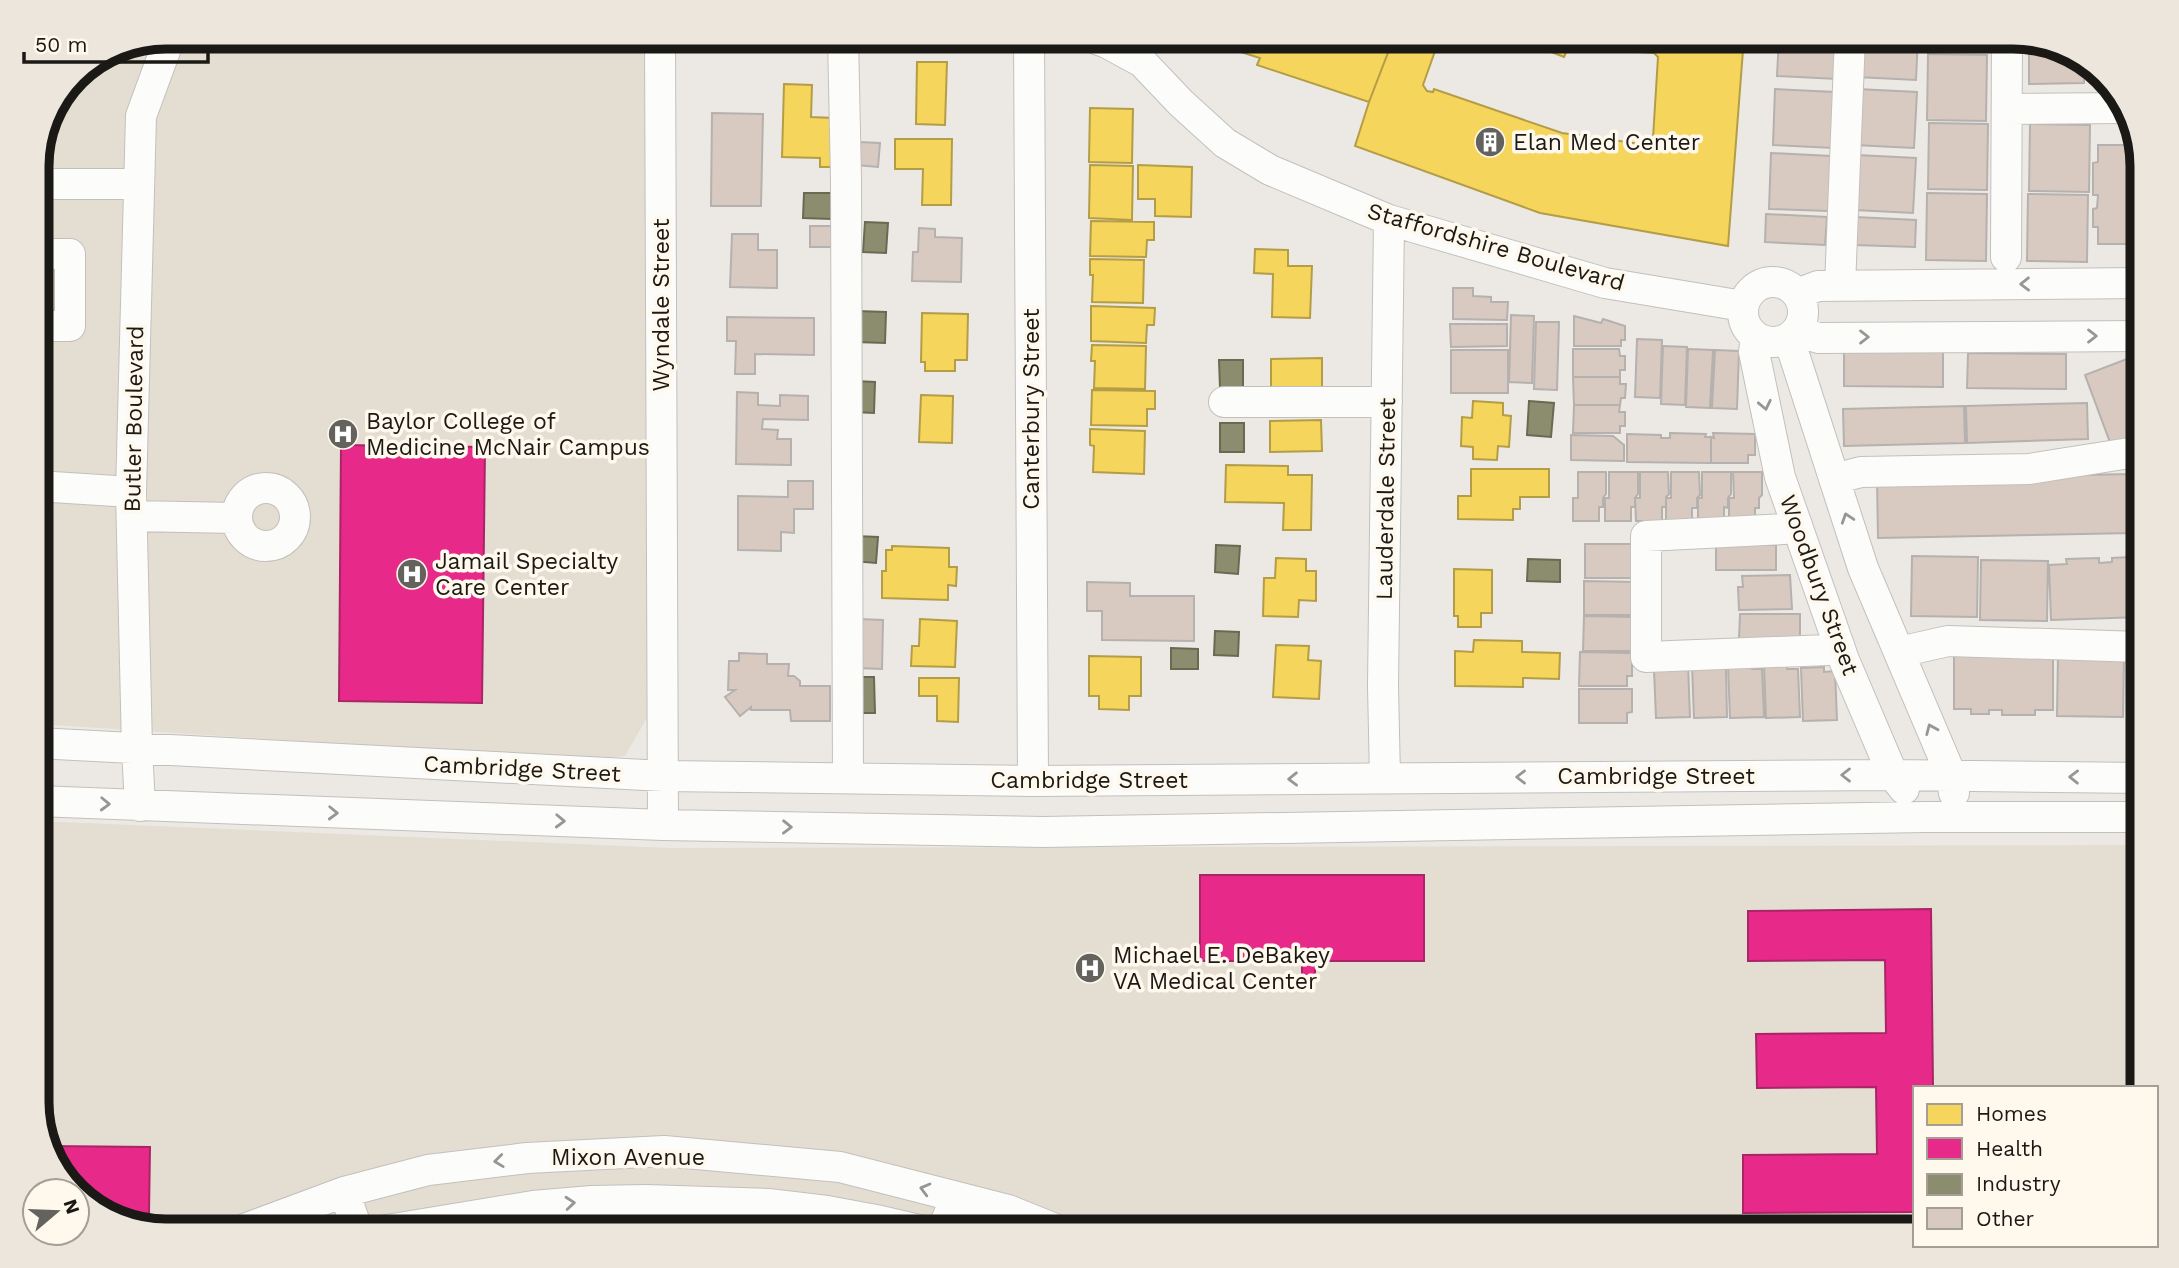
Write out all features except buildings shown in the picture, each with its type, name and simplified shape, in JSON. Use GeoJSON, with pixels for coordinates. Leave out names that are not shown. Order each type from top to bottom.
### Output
{"type":"FeatureCollection","features":[{"type":"Feature","properties":{"kind":"street","name":"Butler Boulevard"},"geometry":{"type":"LineString","coordinates":[[140,806],[131,504],[141,116],[166,49]]}},
{"type":"Feature","properties":{"kind":"street","name":"Wyndale Street"},"geometry":{"type":"LineString","coordinates":[[660,49],[663,825]]}},
{"type":"Feature","properties":{"kind":"street"},"geometry":{"type":"LineString","coordinates":[[843,49],[848,778]]}},
{"type":"Feature","properties":{"kind":"street","name":"Canterbury Street"},"geometry":{"type":"LineString","coordinates":[[1029,49],[1033,781]]}},
{"type":"Feature","properties":{"kind":"street","name":"Staffordshire Boulevard"},"geometry":{"type":"LineString","coordinates":[[1118,49],[1142,62],[1181,103],[1225,143],[1270,170],[1389,220],[1605,283],[1743,306]]}},
{"type":"Feature","properties":{"kind":"street"},"geometry":{"type":"LineString","coordinates":[[1840,286],[1850,49]]}},
{"type":"Feature","properties":{"kind":"street"},"geometry":{"type":"LineString","coordinates":[[2006,257],[2007,49]]}},
{"type":"Feature","properties":{"kind":"street"},"geometry":{"type":"LineString","coordinates":[[2007,109],[2114,107]]}},
{"type":"Feature","properties":{"kind":"street"},"geometry":{"type":"LineString","coordinates":[[49,169],[88,170],[108,185]]}},
{"type":"Feature","properties":{"kind":"street"},"geometry":{"type":"LineString","coordinates":[[49,184],[139,184]]}},
{"type":"Feature","properties":{"kind":"street"},"geometry":{"type":"LineString","coordinates":[[49,201],[88,200],[108,185]]}},
{"type":"Feature","properties":{"kind":"street","name":"Lauderdale Street"},"geometry":{"type":"LineString","coordinates":[[1385,778],[1383,686],[1389,220]]}},
{"type":"Feature","properties":{"kind":"street"},"geometry":{"type":"LineString","coordinates":[[49,254],[70,254],[71,326],[49,326]]}},
{"type":"Feature","properties":{"kind":"street"},"geometry":{"type":"LineString","coordinates":[[1793,335],[1802,323],[1804,313],[1797,293],[1790,287],[1771,281],[1753,289],[1743,306],[1745,324],[1756,338],[1773,343],[1793,335],[1819,338],[2130,336]]}},
{"type":"Feature","properties":{"kind":"street"},"geometry":{"type":"LineString","coordinates":[[1797,293],[1818,286],[2130,283]]}},
{"type":"Feature","properties":{"kind":"street","name":"Woodbury Street"},"geometry":{"type":"LineString","coordinates":[[1793,335],[1834,479],[1863,568],[1951,775],[1958,817]]}},
{"type":"Feature","properties":{"kind":"street","name":"Woodbury Street"},"geometry":{"type":"LineString","coordinates":[[1756,338],[1754,352],[1780,477],[1834,647],[1893,775],[1925,817]]}},
{"type":"Feature","properties":{"kind":"street"},"geometry":{"type":"LineString","coordinates":[[1224,402],[1387,402]]}},
{"type":"Feature","properties":{"kind":"street"},"geometry":{"type":"LineString","coordinates":[[1834,479],[1861,472],[2029,469],[2130,453]]}},
{"type":"Feature","properties":{"kind":"street"},"geometry":{"type":"LineString","coordinates":[[49,488],[131,504],[236,518]]}},
{"type":"Feature","properties":{"kind":"street"},"geometry":{"type":"LineString","coordinates":[[1797,525],[1784,529],[1646,536],[1646,657],[1834,647]]}},
{"type":"Feature","properties":{"kind":"street"},"geometry":{"type":"LineString","coordinates":[[1899,652],[1948,641],[2130,647]]}},
{"type":"Feature","properties":{"kind":"street","name":"Cambridge Street"},"geometry":{"type":"LineString","coordinates":[[49,744],[664,776],[1033,781],[1893,775],[2130,778]]}},
{"type":"Feature","properties":{"kind":"street","name":"Cambridge Street"},"geometry":{"type":"LineString","coordinates":[[49,802],[663,825],[1043,832],[1925,817],[2130,817]]}},
{"type":"Feature","properties":{"kind":"street","name":"Mixon Avenue"},"geometry":{"type":"LineString","coordinates":[[271,1219],[344,1192],[428,1170],[527,1158],[664,1151],[841,1167],[1008,1210],[1030,1219]]}},
{"type":"Feature","properties":{"kind":"street"},"geometry":{"type":"LineString","coordinates":[[344,1192],[354,1219]]}},
{"type":"Feature","properties":{"kind":"street"},"geometry":{"type":"LineString","coordinates":[[947,1219],[956,1197]]}},
{"type":"Feature","properties":{"kind":"street","name":"Mixon Avenue"},"geometry":{"type":"LineString","coordinates":[[471,1219],[561,1203],[592,1201],[662,1218],[768,1204],[872,1219]]}},
{"type":"Feature","properties":{"kind":"shaded area","name":"Baylor College of Medicine McNair Campus"},"geometry":{"type":"Polygon","coordinates":[[[166,49],[646,49],[651,711],[625,756],[586,760],[49,725],[49,158],[58,121],[69,101],[83,83],[101,69],[121,58],[143,51],[166,49]]]}},
{"type":"Feature","properties":{"kind":"shaded area","name":"Michael E. DeBakey VA Medical Center"},"geometry":{"type":"Polygon","coordinates":[[[49,822],[670,848],[2130,845],[2130,1086],[1913,1086],[1913,1219],[151,1218],[121,1210],[91,1192],[91,1177],[76,1177],[73,1173],[55,1140],[51,1125],[49,822]]]}},
{"type":"Feature","properties":{"kind":"place","name":"Elan Med Center"},"geometry":{"type":"Point","coordinates":[1490,142]}},
{"type":"Feature","properties":{"kind":"place","name":"Baylor College of Medicine McNair Campus"},"geometry":{"type":"Point","coordinates":[343,434]}},
{"type":"Feature","properties":{"kind":"place","name":"Jamail Specialty Care Center"},"geometry":{"type":"Point","coordinates":[412,574]}},
{"type":"Feature","properties":{"kind":"place","name":"Michael E. DeBakey VA Medical Center"},"geometry":{"type":"Point","coordinates":[1090,968]}}]}
